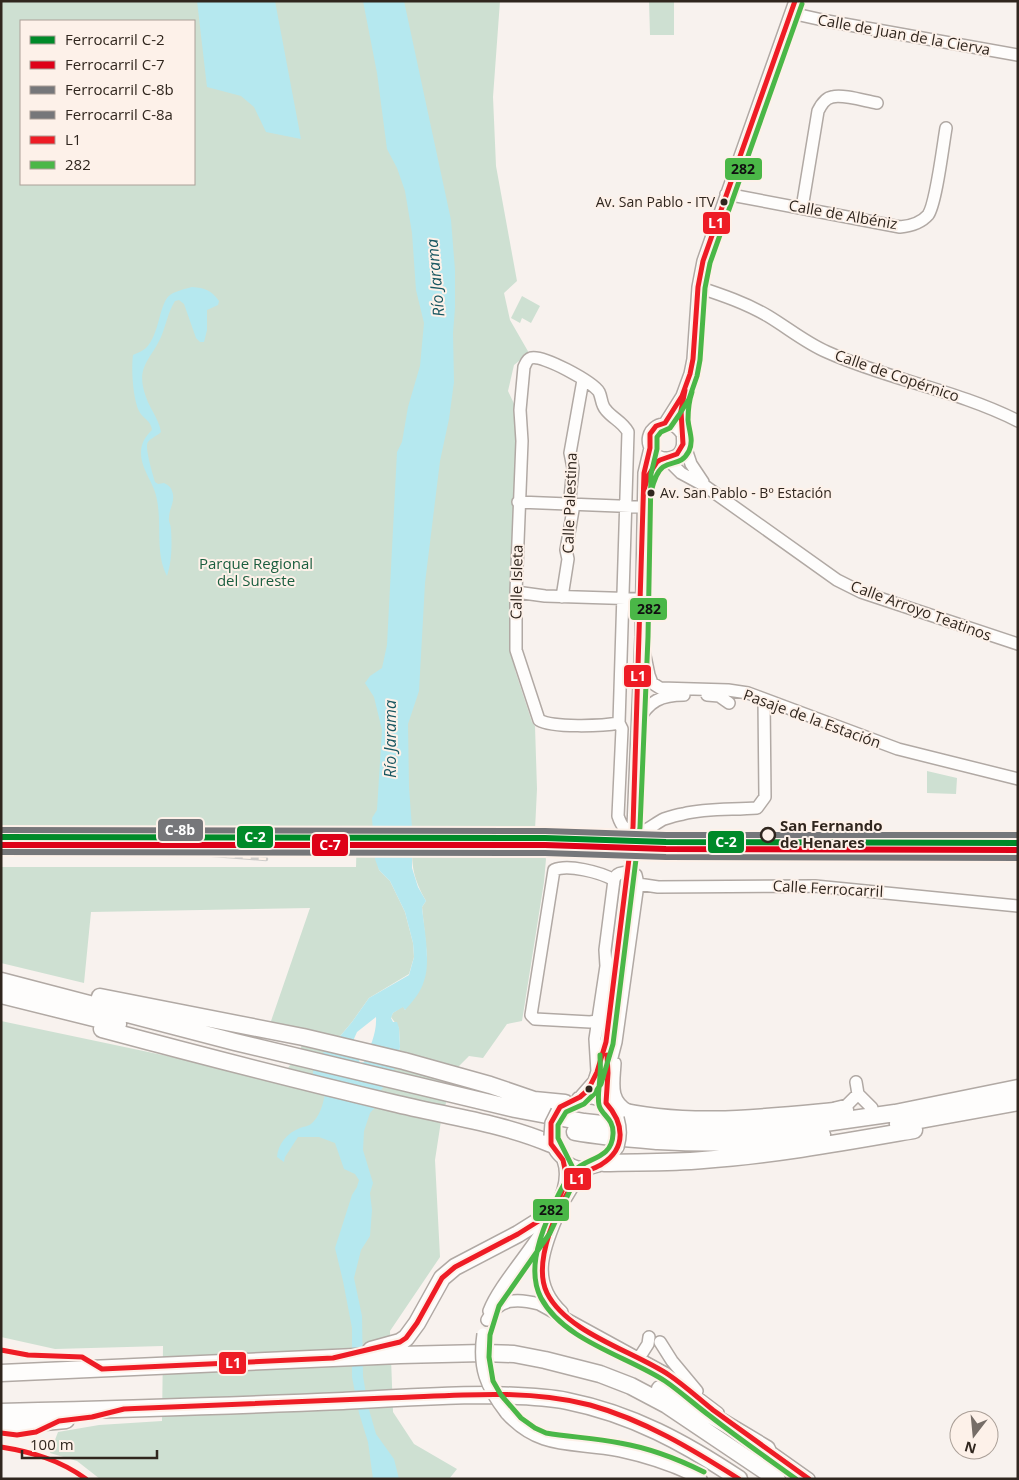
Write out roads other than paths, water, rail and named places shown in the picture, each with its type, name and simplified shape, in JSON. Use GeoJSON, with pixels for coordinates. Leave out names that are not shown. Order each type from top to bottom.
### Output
{"type":"FeatureCollection","features":[{"type":"Feature","properties":{"kind":"highway"},"geometry":{"type":"LineString","coordinates":[[1,977],[303,1037],[490,1085],[561,1107]]}},
{"type":"Feature","properties":{"kind":"highway"},"geometry":{"type":"LineString","coordinates":[[1,981],[232,1052]]}},
{"type":"Feature","properties":{"kind":"highway"},"geometry":{"type":"LineString","coordinates":[[1,995],[397,1093],[582,1133],[637,1139],[696,1143],[791,1140],[898,1124],[1018,1102]]}},
{"type":"Feature","properties":{"kind":"highway"},"geometry":{"type":"LineString","coordinates":[[1,1001],[232,1052]]}},
{"type":"Feature","properties":{"kind":"highway"},"geometry":{"type":"LineString","coordinates":[[397,1093],[515,1109],[584,1122],[638,1128],[694,1131],[790,1128],[847,1121],[1018,1088]]}},
{"type":"Feature","properties":{"kind":"highway"},"geometry":{"type":"LineString","coordinates":[[397,1093],[511,1130],[551,1140]]}},
{"type":"Feature","properties":{"kind":"highway"},"geometry":{"type":"LineString","coordinates":[[612,1110],[642,1116],[705,1119],[764,1118],[872,1108],[986,1094]]}},
{"type":"Feature","properties":{"kind":"highway"},"geometry":{"type":"LineString","coordinates":[[597,1165],[742,1157],[1018,1111]]}},
{"type":"Feature","properties":{"kind":"highway"},"geometry":{"type":"LineString","coordinates":[[400,1349],[442,1278],[455,1267],[518,1234],[553,1212]]}},
{"type":"Feature","properties":{"kind":"highway"},"geometry":{"type":"LineString","coordinates":[[1,1373],[333,1358],[400,1349],[514,1354],[600,1374],[631,1386],[674,1410],[777,1479]]}},
{"type":"Feature","properties":{"kind":"highway"},"geometry":{"type":"LineString","coordinates":[[545,1360],[582,1360],[631,1376],[712,1416],[767,1449]]}},
{"type":"Feature","properties":{"kind":"highway"},"geometry":{"type":"LineString","coordinates":[[1,1412],[153,1408],[465,1395],[516,1396],[565,1400],[630,1419],[662,1432],[698,1452],[739,1479]]}},
{"type":"Feature","properties":{"kind":"highway"},"geometry":{"type":"LineString","coordinates":[[1,1426],[92,1417],[124,1409]]}},
{"type":"Feature","properties":{"kind":"street"},"geometry":{"type":"LineString","coordinates":[[665,423],[682,396],[693,359],[698,287],[703,261],[795,1]]}},
{"type":"Feature","properties":{"kind":"street","name":"Calle de Juan de la Cierva"},"geometry":{"type":"LineString","coordinates":[[791,12],[827,21],[1018,55]]}},
{"type":"Feature","properties":{"kind":"street"},"geometry":{"type":"LineString","coordinates":[[802,208],[818,111],[822,104],[830,97],[839,96],[877,103]]}},
{"type":"Feature","properties":{"kind":"street","name":"Calle de Albéniz"},"geometry":{"type":"LineString","coordinates":[[726,194],[900,227],[914,225],[922,220],[932,208],[946,128]]}},
{"type":"Feature","properties":{"kind":"street","name":"Calle de Copérnico"},"geometry":{"type":"LineString","coordinates":[[698,287],[752,308],[825,352],[872,369],[955,394],[1018,421]]}},
{"type":"Feature","properties":{"kind":"street","name":"Calle Isleta"},"geometry":{"type":"LineString","coordinates":[[583,380],[561,366],[541,358],[532,357],[527,361],[523,374],[520,410],[522,441],[518,502],[516,650],[539,720],[543,723],[562,725],[610,725],[619,723]]}},
{"type":"Feature","properties":{"kind":"street"},"geometry":{"type":"LineString","coordinates":[[583,380],[599,391],[606,411],[626,427],[628,432],[619,723],[622,729],[618,804],[620,823],[624,829],[639,833],[665,819],[683,814],[704,810],[757,808],[765,797],[764,699]]}},
{"type":"Feature","properties":{"kind":"street","name":"Calle Palestina"},"geometry":{"type":"LineString","coordinates":[[562,597],[568,559],[566,550],[573,504],[570,498],[574,468],[570,453],[583,380]]}},
{"type":"Feature","properties":{"kind":"street","name":"Calle Arroyo Teatinos"},"geometry":{"type":"LineString","coordinates":[[682,396],[683,439],[691,464],[705,486]]}},
{"type":"Feature","properties":{"kind":"street"},"geometry":{"type":"LineString","coordinates":[[644,488],[650,471],[664,458],[675,456],[682,448],[683,439],[678,428],[672,424],[665,423],[656,426],[648,439],[653,453],[664,458]]}},
{"type":"Feature","properties":{"kind":"street"},"geometry":{"type":"LineString","coordinates":[[633,827],[641,637],[643,506],[645,465],[650,448]]}},
{"type":"Feature","properties":{"kind":"street","name":"Calle Arroyo Teatinos"},"geometry":{"type":"LineString","coordinates":[[664,458],[681,472],[705,486],[826,573],[861,592],[1018,644]]}},
{"type":"Feature","properties":{"kind":"street"},"geometry":{"type":"LineString","coordinates":[[518,502],[643,506]]}},
{"type":"Feature","properties":{"kind":"street"},"geometry":{"type":"LineString","coordinates":[[516,592],[562,597],[641,599]]}},
{"type":"Feature","properties":{"kind":"street","name":"Pasaje de la Estación"},"geometry":{"type":"LineString","coordinates":[[641,637],[652,684],[660,688],[728,690],[764,699],[898,750],[1018,779]]}},
{"type":"Feature","properties":{"kind":"street","name":"Pasaje de la Estación"},"geometry":{"type":"LineString","coordinates":[[637,723],[644,711],[660,698],[678,695],[709,695],[719,696],[728,703]]}},
{"type":"Feature","properties":{"kind":"street"},"geometry":{"type":"LineString","coordinates":[[597,1021],[535,1018],[531,1015],[554,870],[562,868],[592,872],[614,880]]}},
{"type":"Feature","properties":{"kind":"street"},"geometry":{"type":"LineString","coordinates":[[575,1324],[555,1305],[547,1293],[543,1280],[543,1258],[548,1239],[574,1184],[582,1174],[612,1156],[618,1147],[620,1128],[612,1110],[602,1073],[595,1039],[606,966],[604,950],[615,875],[619,872],[630,873],[636,875],[638,884],[611,1042],[602,1073],[580,1097],[561,1107],[551,1123],[551,1140],[556,1154],[566,1168],[566,1182],[553,1212],[535,1242],[492,1303],[483,1334],[481,1357],[486,1384],[506,1414],[532,1435],[544,1440],[566,1444],[618,1450],[681,1469],[701,1479]]}},
{"type":"Feature","properties":{"kind":"street"},"geometry":{"type":"LineString","coordinates":[[627,878],[611,1042],[615,1098],[623,1107],[642,1116]]}},
{"type":"Feature","properties":{"kind":"street","name":"Calle Ferrocarril"},"geometry":{"type":"LineString","coordinates":[[638,884],[658,887],[815,886],[1018,906]]}},
{"type":"Feature","properties":{"kind":"street"},"geometry":{"type":"LineString","coordinates":[[856,1082],[858,1094],[872,1108]]}},
{"type":"Feature","properties":{"kind":"street"},"geometry":{"type":"LineString","coordinates":[[814,1113],[847,1105],[858,1094]]}},
{"type":"Feature","properties":{"kind":"street"},"geometry":{"type":"LineString","coordinates":[[580,1097],[594,1098],[612,1110]]}},
{"type":"Feature","properties":{"kind":"street"},"geometry":{"type":"LineString","coordinates":[[562,1160],[579,1167],[597,1165]]}},
{"type":"Feature","properties":{"kind":"street"},"geometry":{"type":"LineString","coordinates":[[487,1320],[491,1312],[499,1305],[516,1301],[539,1304],[664,1372],[809,1479]]}},
{"type":"Feature","properties":{"kind":"street"},"geometry":{"type":"LineString","coordinates":[[639,1358],[648,1344],[649,1337]]}},
{"type":"Feature","properties":{"kind":"street"},"geometry":{"type":"LineString","coordinates":[[660,1342],[672,1361],[707,1404]]}},
{"type":"Feature","properties":{"kind":"water"},"geometry":{"type":"Polygon","coordinates":[[[197,1],[275,1],[301,139],[266,132],[254,107],[241,96],[207,87],[197,1]]]}},
{"type":"Feature","properties":{"kind":"water","name":"Río Jarama"},"geometry":{"type":"Polygon","coordinates":[[[363,1],[404,1],[451,220],[455,270],[455,308],[453,333],[454,382],[449,419],[440,461],[425,583],[419,691],[408,724],[412,868],[418,887],[426,901],[422,907],[427,964],[421,989],[405,1010],[403,1007],[393,1013],[391,1018],[393,1022],[397,1022],[399,1028],[400,1047],[395,1068],[380,1092],[379,1103],[370,1113],[364,1131],[363,1150],[373,1183],[370,1193],[372,1210],[370,1236],[361,1250],[354,1278],[362,1316],[363,1376],[368,1406],[376,1434],[394,1459],[399,1479],[373,1479],[368,1442],[359,1413],[352,1377],[352,1328],[335,1248],[352,1195],[359,1180],[355,1174],[344,1169],[335,1143],[319,1137],[298,1137],[285,1157],[284,1162],[277,1157],[281,1143],[287,1136],[301,1127],[311,1124],[321,1110],[325,1092],[313,1081],[317,1057],[331,1047],[369,998],[409,975],[414,957],[413,943],[405,912],[390,881],[379,870],[375,859],[372,818],[377,810],[382,730],[374,697],[365,683],[370,676],[382,668],[387,645],[397,452],[402,442],[408,407],[420,366],[424,323],[416,290],[412,233],[405,191],[397,168],[387,149],[377,73],[363,1]],[[376,1017],[357,1032],[353,1041],[360,1063],[364,1062],[369,1051],[376,1017]]]}},
{"type":"Feature","properties":{"kind":"water"},"geometry":{"type":"Polygon","coordinates":[[[192,287],[207,290],[219,301],[218,305],[207,310],[207,330],[204,342],[200,342],[196,338],[184,304],[179,300],[175,301],[161,337],[145,365],[142,378],[146,397],[161,432],[149,441],[147,445],[151,467],[155,482],[168,485],[173,495],[169,519],[171,553],[167,576],[161,558],[156,494],[142,459],[141,449],[143,443],[152,430],[137,406],[133,384],[132,361],[133,355],[145,349],[151,342],[166,299],[175,292],[192,287]]]}},
{"type":"Feature","properties":{"kind":"tunnel"},"geometry":{"type":"LineString","coordinates":[[627,878],[633,827]]}},
{"type":"Feature","properties":{"kind":"railway"},"geometry":{"type":"LineString","coordinates":[[162,845],[266,838]]}},
{"type":"Feature","properties":{"kind":"railway"},"geometry":{"type":"LineString","coordinates":[[1,843],[40,845]]}},
{"type":"Feature","properties":{"kind":"railway"},"geometry":{"type":"LineString","coordinates":[[1,851],[32,851]]}},
{"type":"Feature","properties":{"kind":"railway"},"geometry":{"type":"LineString","coordinates":[[163,851],[266,859]]}},
{"type":"Feature","properties":{"kind":"rail line","name":"C-8b"},"geometry":{"type":"LineString","coordinates":[[1,830],[545,831],[666,835],[1018,835]]}},
{"type":"Feature","properties":{"kind":"rail line","name":"C-2"},"geometry":{"type":"LineString","coordinates":[[1,837],[545,838],[666,842],[1018,843]]}},
{"type":"Feature","properties":{"kind":"rail line","name":"C-7"},"geometry":{"type":"LineString","coordinates":[[1,845],[545,845],[666,849],[1018,850]]}},
{"type":"Feature","properties":{"kind":"rail line","name":"C-8a"},"geometry":{"type":"LineString","coordinates":[[1,852],[545,853],[666,857],[1018,858]]}},
{"type":"Feature","properties":{"kind":"place","name":"Av. San Pablo - ITV"},"geometry":{"type":"Point","coordinates":[724,202]}},
{"type":"Feature","properties":{"kind":"place","name":"Av. San Pablo - Bº Estación"},"geometry":{"type":"Point","coordinates":[651,493]}},
{"type":"Feature","properties":{"kind":"place","name":"San Fernando de Henares"},"geometry":{"type":"Point","coordinates":[768,835]}},
{"type":"Feature","properties":{"kind":"park label","name":"Parque Regional del Sureste"},"geometry":{"type":"Point","coordinates":[256,572]}}]}
